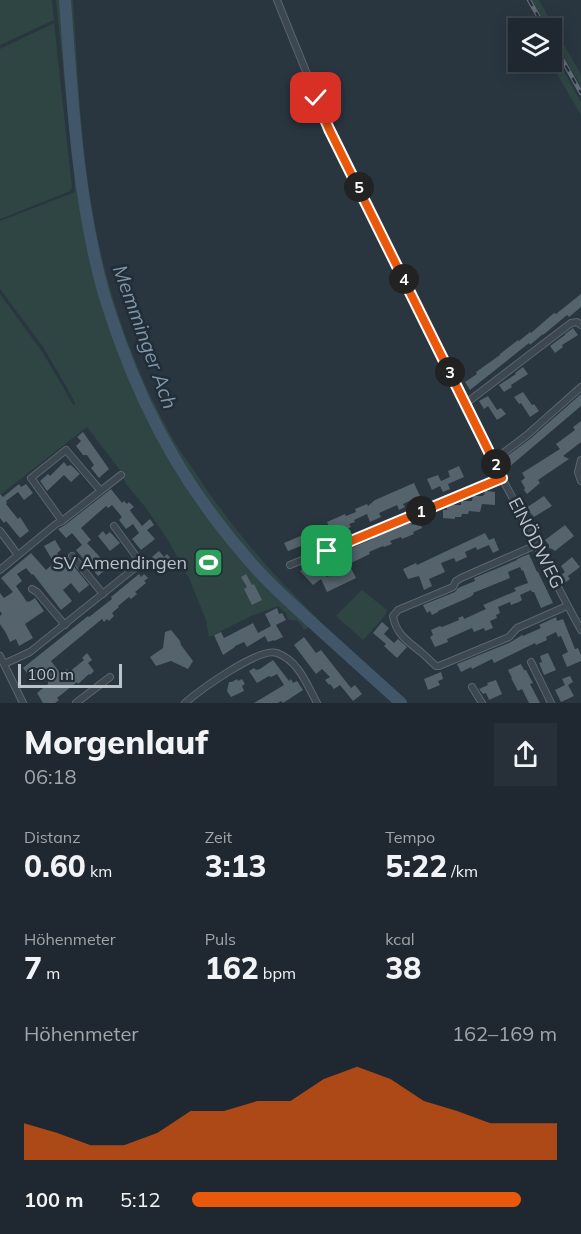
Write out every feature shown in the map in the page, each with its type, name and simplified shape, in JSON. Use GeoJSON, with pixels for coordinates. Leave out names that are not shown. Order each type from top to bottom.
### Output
{"type":"FeatureCollection","features":[{"type":"Feature","properties":{"kind":"street","name":"EINÖDWEG"},"geometry":{"type":"LineString","coordinates":[[277,0],[329,129],[502,478],[581,630]]}},
{"type":"Feature","properties":{"kind":"street"},"geometry":{"type":"LineString","coordinates":[[465,404],[581,315]]}},
{"type":"Feature","properties":{"kind":"street"},"geometry":{"type":"LineString","coordinates":[[572,323],[577,322],[581,325]]}},
{"type":"Feature","properties":{"kind":"street"},"geometry":{"type":"LineString","coordinates":[[494,460],[527,435],[581,387]]}},
{"type":"Feature","properties":{"kind":"street"},"geometry":{"type":"LineString","coordinates":[[62,521],[32,478],[66,450],[100,490]]}},
{"type":"Feature","properties":{"kind":"street"},"geometry":{"type":"LineString","coordinates":[[581,460],[578,472],[581,481]]}},
{"type":"Feature","properties":{"kind":"street"},"geometry":{"type":"LineString","coordinates":[[0,570],[121,475]]}},
{"type":"Feature","properties":{"kind":"street"},"geometry":{"type":"LineString","coordinates":[[290,565],[502,478]]}},
{"type":"Feature","properties":{"kind":"street"},"geometry":{"type":"LineString","coordinates":[[4,664],[30,652],[141,563],[114,526]]}},
{"type":"Feature","properties":{"kind":"street"},"geometry":{"type":"LineString","coordinates":[[0,531],[18,555]]}},
{"type":"Feature","properties":{"kind":"street"},"geometry":{"type":"LineString","coordinates":[[536,545],[456,580],[453,587],[398,610],[393,616],[396,627],[403,638],[433,664],[439,666],[509,637],[517,628],[567,606]]}},
{"type":"Feature","properties":{"kind":"street"},"geometry":{"type":"LineString","coordinates":[[72,556],[103,594]]}},
{"type":"Feature","properties":{"kind":"street"},"geometry":{"type":"LineString","coordinates":[[32,589],[65,625]]}},
{"type":"Feature","properties":{"kind":"street"},"geometry":{"type":"LineString","coordinates":[[185,703],[219,678],[254,658],[273,652],[287,659],[300,671],[317,703]]}},
{"type":"Feature","properties":{"kind":"street"},"geometry":{"type":"LineString","coordinates":[[0,656],[22,703]]}},
{"type":"Feature","properties":{"kind":"street"},"geometry":{"type":"LineString","coordinates":[[531,662],[551,703]]}},
{"type":"Feature","properties":{"kind":"street"},"geometry":{"type":"LineString","coordinates":[[76,703],[110,677]]}},
{"type":"Feature","properties":{"kind":"street"},"geometry":{"type":"LineString","coordinates":[[472,687],[482,703]]}},
{"type":"Feature","properties":{"kind":"green space"},"geometry":{"type":"Polygon","coordinates":[[[0,0],[52,0],[54,20],[0,45],[0,0]]]}},
{"type":"Feature","properties":{"kind":"green space"},"geometry":{"type":"Polygon","coordinates":[[[56,0],[73,0],[82,131],[92,209],[104,267],[131,351],[171,436],[205,487],[251,547],[319,620],[304,630],[297,620],[289,620],[286,613],[278,606],[251,616],[209,637],[206,620],[189,578],[168,540],[87,427],[0,495],[0,294],[43,353],[74,406],[75,403],[44,348],[0,289],[0,221],[75,192],[56,0]]]}},
{"type":"Feature","properties":{"kind":"green space"},"geometry":{"type":"Polygon","coordinates":[[[532,0],[539,0],[549,18],[542,18],[532,0]]]}},
{"type":"Feature","properties":{"kind":"green space"},"geometry":{"type":"Polygon","coordinates":[[[54,23],[72,188],[68,192],[0,219],[0,49],[54,23]]]}},
{"type":"Feature","properties":{"kind":"green space"},"geometry":{"type":"Polygon","coordinates":[[[562,41],[581,75],[581,86],[562,53],[562,41]]]}},
{"type":"Feature","properties":{"kind":"green space"},"geometry":{"type":"Polygon","coordinates":[[[562,68],[581,102],[581,115],[556,72],[562,72],[562,68]]]}},
{"type":"Feature","properties":{"kind":"green space"},"geometry":{"type":"Polygon","coordinates":[[[362,590],[387,610],[384,617],[363,640],[336,616],[362,590]]]}},
{"type":"Feature","properties":{"kind":"building"},"geometry":{"type":"Polygon","coordinates":[[[581,294],[581,307],[569,317],[567,315],[530,345],[529,343],[470,390],[465,382],[477,374],[476,372],[581,294]]]}},
{"type":"Feature","properties":{"kind":"building"},"geometry":{"type":"Polygon","coordinates":[[[573,328],[578,335],[562,345],[563,347],[555,353],[550,346],[573,328]]]}},
{"type":"Feature","properties":{"kind":"building"},"geometry":{"type":"Polygon","coordinates":[[[523,367],[528,374],[504,392],[499,385],[523,367]]]}},
{"type":"Feature","properties":{"kind":"building"},"geometry":{"type":"Polygon","coordinates":[[[523,392],[539,411],[530,417],[514,397],[523,392]]]}},
{"type":"Feature","properties":{"kind":"building"},"geometry":{"type":"Polygon","coordinates":[[[581,394],[581,406],[508,468],[502,460],[530,439],[581,394]]]}},
{"type":"Feature","properties":{"kind":"building"},"geometry":{"type":"Polygon","coordinates":[[[488,396],[497,410],[501,408],[506,414],[497,420],[488,406],[484,409],[479,401],[488,396]]]}},
{"type":"Feature","properties":{"kind":"building"},"geometry":{"type":"Polygon","coordinates":[[[581,421],[581,442],[563,456],[569,459],[538,480],[540,483],[527,494],[521,481],[525,478],[522,473],[560,449],[556,444],[575,430],[573,427],[581,421]]]}},
{"type":"Feature","properties":{"kind":"building"},"geometry":{"type":"Polygon","coordinates":[[[83,432],[109,469],[99,478],[91,468],[94,465],[87,455],[83,455],[76,446],[81,441],[77,437],[83,432]]]}},
{"type":"Feature","properties":{"kind":"building"},"geometry":{"type":"Polygon","coordinates":[[[64,462],[80,474],[71,482],[64,475],[47,491],[40,481],[48,474],[50,476],[64,462]]]}},
{"type":"Feature","properties":{"kind":"building"},"geometry":{"type":"Polygon","coordinates":[[[459,466],[464,477],[448,484],[450,489],[443,492],[440,486],[432,490],[427,479],[438,475],[441,481],[450,477],[448,471],[459,466]]]}},
{"type":"Feature","properties":{"kind":"building"},"geometry":{"type":"Polygon","coordinates":[[[414,483],[420,496],[403,504],[405,507],[399,510],[397,505],[379,513],[381,517],[370,522],[367,514],[349,524],[351,527],[333,535],[327,522],[356,512],[355,509],[367,504],[368,506],[375,500],[414,483]]]}},
{"type":"Feature","properties":{"kind":"building"},"geometry":{"type":"Polygon","coordinates":[[[19,484],[21,487],[26,484],[33,493],[24,500],[18,492],[6,501],[6,504],[18,519],[20,517],[29,531],[20,538],[6,521],[4,523],[0,518],[0,494],[3,497],[19,484]]]}},
{"type":"Feature","properties":{"kind":"building"},"geometry":{"type":"Polygon","coordinates":[[[111,489],[122,503],[129,502],[134,507],[130,510],[142,526],[150,519],[154,525],[147,530],[155,539],[141,550],[132,539],[139,533],[133,524],[126,529],[119,520],[122,517],[112,505],[108,508],[106,506],[81,528],[91,540],[87,543],[109,567],[98,576],[76,550],[82,545],[72,533],[66,538],[58,529],[111,489]]]}},
{"type":"Feature","properties":{"kind":"building"},"geometry":{"type":"Polygon","coordinates":[[[485,491],[495,492],[495,505],[482,504],[480,512],[469,511],[468,514],[462,514],[461,517],[455,517],[455,519],[443,518],[443,510],[447,510],[447,506],[461,505],[461,501],[472,501],[473,496],[482,496],[485,491]]]}},
{"type":"Feature","properties":{"kind":"building"},"geometry":{"type":"Polygon","coordinates":[[[544,496],[552,506],[534,517],[526,508],[544,496]]]}},
{"type":"Feature","properties":{"kind":"building"},"geometry":{"type":"Polygon","coordinates":[[[411,522],[412,525],[420,522],[422,528],[413,532],[414,534],[390,541],[392,544],[369,552],[370,554],[349,564],[347,549],[411,522]]]}},
{"type":"Feature","properties":{"kind":"building"},"geometry":{"type":"Polygon","coordinates":[[[565,525],[574,536],[555,551],[549,548],[545,540],[565,525]]]}},
{"type":"Feature","properties":{"kind":"building"},"geometry":{"type":"Polygon","coordinates":[[[103,531],[106,535],[110,532],[120,543],[110,551],[98,536],[103,531]]]}},
{"type":"Feature","properties":{"kind":"building"},"geometry":{"type":"Polygon","coordinates":[[[485,533],[489,540],[494,538],[499,550],[493,553],[489,545],[477,550],[476,547],[465,552],[467,557],[456,562],[454,558],[441,563],[445,572],[429,579],[432,586],[424,590],[419,576],[408,579],[403,569],[416,563],[417,565],[485,533]]]}},
{"type":"Feature","properties":{"kind":"building"},"geometry":{"type":"Polygon","coordinates":[[[311,534],[314,541],[288,551],[284,543],[311,534]]]}},
{"type":"Feature","properties":{"kind":"building"},"geometry":{"type":"Polygon","coordinates":[[[55,540],[61,550],[57,553],[64,562],[68,559],[89,585],[79,593],[71,583],[63,590],[72,601],[61,610],[26,568],[17,574],[22,581],[16,586],[27,602],[35,598],[44,611],[25,624],[33,638],[19,646],[16,639],[10,642],[0,624],[2,614],[0,593],[4,598],[13,592],[1,578],[31,553],[46,570],[54,563],[44,546],[55,540]]]}},
{"type":"Feature","properties":{"kind":"building"},"geometry":{"type":"Polygon","coordinates":[[[159,551],[164,557],[167,554],[172,560],[158,571],[153,566],[157,562],[152,557],[159,551]]]}},
{"type":"Feature","properties":{"kind":"building"},"geometry":{"type":"Polygon","coordinates":[[[529,554],[553,603],[541,608],[531,590],[520,595],[522,600],[519,602],[511,605],[510,602],[498,607],[500,613],[496,615],[497,618],[490,621],[493,628],[485,631],[484,628],[474,632],[472,628],[435,647],[430,637],[433,635],[431,630],[486,609],[483,605],[516,591],[514,588],[528,583],[520,567],[508,572],[510,578],[473,593],[470,597],[432,615],[430,611],[427,613],[423,605],[455,592],[458,588],[475,581],[474,578],[529,554]]]}},
{"type":"Feature","properties":{"kind":"building"},"geometry":{"type":"Polygon","coordinates":[[[572,557],[580,567],[568,576],[570,579],[563,584],[559,577],[565,572],[561,566],[572,557]]]}},
{"type":"Feature","properties":{"kind":"building"},"geometry":{"type":"Polygon","coordinates":[[[312,562],[327,577],[349,564],[356,578],[327,592],[321,579],[313,585],[300,571],[312,562]]]}},
{"type":"Feature","properties":{"kind":"building"},"geometry":{"type":"Polygon","coordinates":[[[139,574],[141,577],[144,574],[148,578],[144,581],[146,583],[135,592],[137,594],[118,606],[109,621],[107,619],[104,622],[102,619],[51,661],[61,674],[67,669],[69,672],[84,660],[82,658],[87,653],[92,660],[88,663],[94,671],[57,698],[59,700],[55,703],[43,703],[37,693],[48,684],[49,668],[33,680],[23,668],[112,599],[111,597],[139,574]]]}},
{"type":"Feature","properties":{"kind":"building"},"geometry":{"type":"Polygon","coordinates":[[[246,574],[262,600],[252,605],[244,589],[247,587],[241,577],[246,574]]]}},
{"type":"Feature","properties":{"kind":"building"},"geometry":{"type":"Polygon","coordinates":[[[277,608],[279,614],[282,613],[286,620],[276,625],[283,637],[268,642],[265,636],[247,647],[244,642],[223,655],[214,635],[221,632],[224,638],[253,623],[258,633],[271,626],[265,614],[277,608]]]}},
{"type":"Feature","properties":{"kind":"building"},"geometry":{"type":"Polygon","coordinates":[[[556,617],[557,621],[563,619],[575,649],[578,648],[581,655],[581,661],[567,667],[562,655],[568,652],[561,636],[558,637],[556,632],[546,637],[547,640],[536,645],[535,643],[494,663],[492,659],[461,672],[457,664],[541,628],[539,625],[556,617]]]}},
{"type":"Feature","properties":{"kind":"building"},"geometry":{"type":"Polygon","coordinates":[[[382,622],[389,628],[384,634],[394,643],[398,639],[407,647],[397,658],[373,633],[382,622]]]}},
{"type":"Feature","properties":{"kind":"building"},"geometry":{"type":"Polygon","coordinates":[[[171,630],[193,661],[188,669],[171,661],[156,666],[150,657],[163,648],[165,632],[171,630]]]}},
{"type":"Feature","properties":{"kind":"building"},"geometry":{"type":"Polygon","coordinates":[[[304,637],[316,653],[321,650],[351,688],[355,685],[362,694],[353,701],[340,685],[334,689],[329,685],[325,680],[330,677],[322,669],[316,674],[294,645],[304,637]]]}},
{"type":"Feature","properties":{"kind":"building"},"geometry":{"type":"Polygon","coordinates":[[[548,653],[556,670],[544,675],[539,663],[542,662],[540,656],[548,653]]]}},
{"type":"Feature","properties":{"kind":"building"},"geometry":{"type":"Polygon","coordinates":[[[273,660],[289,681],[291,679],[293,683],[297,681],[303,690],[283,703],[281,701],[254,703],[284,685],[277,674],[257,683],[249,671],[254,668],[260,669],[273,660]]]}},
{"type":"Feature","properties":{"kind":"building"},"geometry":{"type":"Polygon","coordinates":[[[521,664],[533,683],[530,684],[540,703],[529,703],[522,689],[518,691],[511,678],[508,670],[521,664]]]}},
{"type":"Feature","properties":{"kind":"building"},"geometry":{"type":"Polygon","coordinates":[[[441,672],[443,679],[438,681],[440,685],[428,690],[424,679],[441,672]]]}},
{"type":"Feature","properties":{"kind":"building"},"geometry":{"type":"Polygon","coordinates":[[[570,676],[573,682],[568,685],[574,696],[561,702],[555,690],[565,685],[562,679],[570,676]]]}},
{"type":"Feature","properties":{"kind":"building"},"geometry":{"type":"Polygon","coordinates":[[[237,679],[238,681],[242,679],[245,684],[242,686],[244,691],[231,697],[227,691],[229,682],[237,679]]]}},
{"type":"Feature","properties":{"kind":"building"},"geometry":{"type":"Polygon","coordinates":[[[496,680],[502,694],[489,700],[486,693],[483,694],[479,689],[496,680]]]}},
{"type":"Feature","properties":{"kind":"waterway","name":"Memminger Ach"},"geometry":{"type":"LineString","coordinates":[[65,0],[81,181],[94,252],[112,320],[144,401],[191,485],[252,564],[283,596],[401,703]]}},
{"type":"Feature","properties":{"kind":"railway"},"geometry":{"type":"LineString","coordinates":[[529,0],[539,18]]}},
{"type":"Feature","properties":{"kind":"railway"},"geometry":{"type":"LineString","coordinates":[[562,59],[581,93]]}},
{"type":"Feature","properties":{"kind":"place","name":"SV Amendingen"},"geometry":{"type":"Point","coordinates":[208,563]}},
{"type":"Feature","properties":{"kind":"route"},"geometry":{"type":"LineString","coordinates":[[316,98],[329,129],[502,478],[327,551]]}}]}
